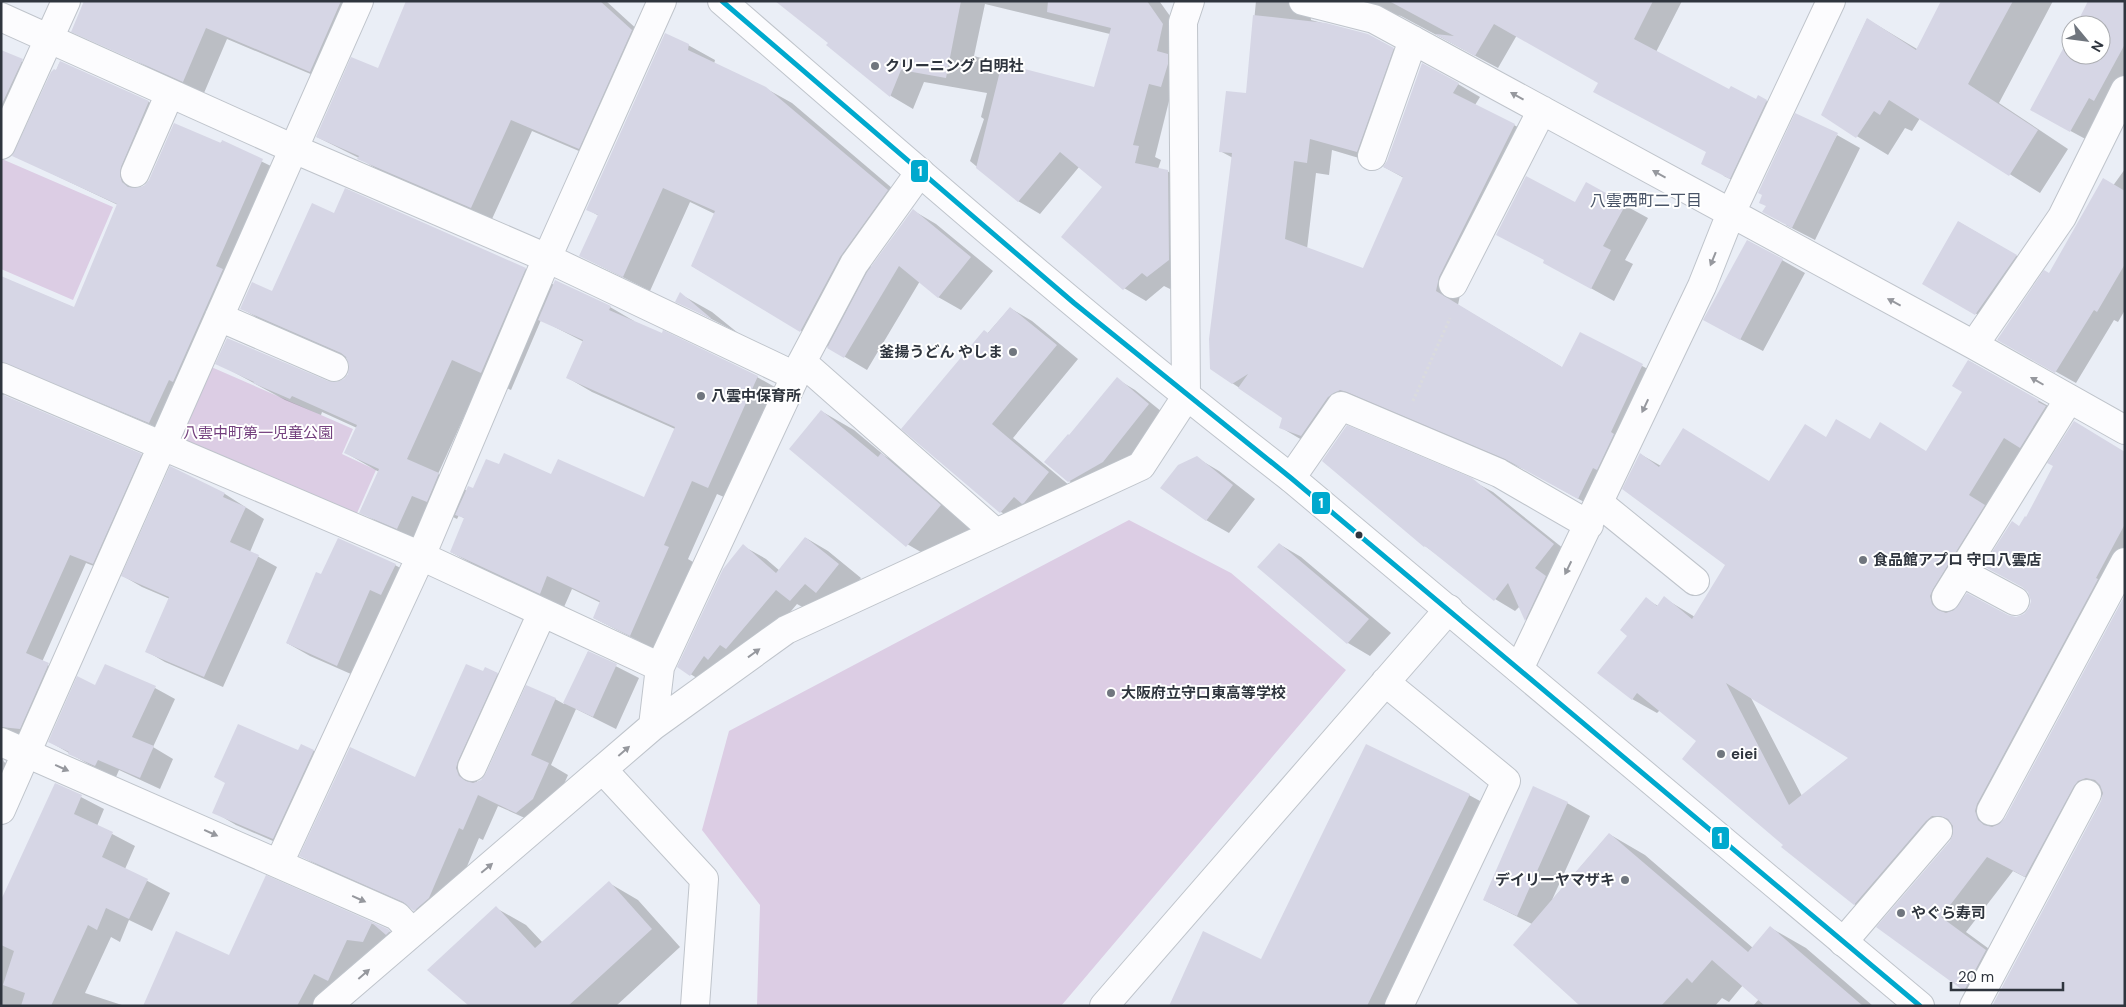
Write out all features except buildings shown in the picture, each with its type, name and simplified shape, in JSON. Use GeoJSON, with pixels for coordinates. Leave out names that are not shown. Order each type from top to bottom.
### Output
{"type":"FeatureCollection","features":[{"type":"Feature","properties":{"kind":"street"},"geometry":{"type":"LineString","coordinates":[[1,144],[66,1]]}},
{"type":"Feature","properties":{"kind":"street"},"geometry":{"type":"LineString","coordinates":[[1,810],[359,1]]}},
{"type":"Feature","properties":{"kind":"street"},"geometry":{"type":"LineString","coordinates":[[279,864],[420,556],[547,258],[662,1]]}},
{"type":"Feature","properties":{"kind":"street"},"geometry":{"type":"LineString","coordinates":[[722,1],[920,172],[1186,397],[1291,478],[1449,609],[1920,1006]]}},
{"type":"Feature","properties":{"kind":"street"},"geometry":{"type":"LineString","coordinates":[[1303,1],[1361,8],[1374,19],[1974,345],[2125,430]]}},
{"type":"Feature","properties":{"kind":"street"},"geometry":{"type":"LineString","coordinates":[[1519,669],[1702,286],[1731,214],[1831,1]]}},
{"type":"Feature","properties":{"kind":"street"},"geometry":{"type":"LineString","coordinates":[[327,1006],[653,726],[786,630],[1141,466],[1186,397],[1182,8]]}},
{"type":"Feature","properties":{"kind":"street"},"geometry":{"type":"LineString","coordinates":[[1,17],[294,149],[798,369],[996,533]]}},
{"type":"Feature","properties":{"kind":"street"},"geometry":{"type":"LineString","coordinates":[[1372,156],[1413,40]]}},
{"type":"Feature","properties":{"kind":"street"},"geometry":{"type":"LineString","coordinates":[[1974,345],[2062,217],[2125,90]]}},
{"type":"Feature","properties":{"kind":"street"},"geometry":{"type":"LineString","coordinates":[[135,173],[170,92]]}},
{"type":"Feature","properties":{"kind":"street"},"geometry":{"type":"LineString","coordinates":[[1453,284],[1542,110]]}},
{"type":"Feature","properties":{"kind":"street"},"geometry":{"type":"LineString","coordinates":[[653,726],[660,667],[798,369],[854,264],[920,172]]}},
{"type":"Feature","properties":{"kind":"street"},"geometry":{"type":"LineString","coordinates":[[219,317],[334,367]]}},
{"type":"Feature","properties":{"kind":"street"},"geometry":{"type":"LineString","coordinates":[[1,377],[420,556],[660,667]]}},
{"type":"Feature","properties":{"kind":"street"},"geometry":{"type":"LineString","coordinates":[[1946,597],[2069,399]]}},
{"type":"Feature","properties":{"kind":"street"},"geometry":{"type":"LineString","coordinates":[[1291,478],[1341,406],[1594,514],[1695,581]]}},
{"type":"Feature","properties":{"kind":"street"},"geometry":{"type":"LineString","coordinates":[[1991,811],[2125,562]]}},
{"type":"Feature","properties":{"kind":"street"},"geometry":{"type":"LineString","coordinates":[[1961,572],[2015,601]]}},
{"type":"Feature","properties":{"kind":"street"},"geometry":{"type":"LineString","coordinates":[[1104,1006],[1449,609]]}},
{"type":"Feature","properties":{"kind":"street"},"geometry":{"type":"LineString","coordinates":[[472,766],[542,613]]}},
{"type":"Feature","properties":{"kind":"street"},"geometry":{"type":"LineString","coordinates":[[1385,682],[1506,781],[1399,1006]]}},
{"type":"Feature","properties":{"kind":"street"},"geometry":{"type":"LineString","coordinates":[[1,742],[397,916],[412,932]]}},
{"type":"Feature","properties":{"kind":"street"},"geometry":{"type":"LineString","coordinates":[[603,770],[704,879],[695,1006]]}},
{"type":"Feature","properties":{"kind":"street"},"geometry":{"type":"LineString","coordinates":[[1974,1006],[2087,794]]}},
{"type":"Feature","properties":{"kind":"street"},"geometry":{"type":"LineString","coordinates":[[1843,942],[1938,831]]}},
{"type":"Feature","properties":{"kind":"path"},"geometry":{"type":"LineString","coordinates":[[1399,431],[1457,303],[1453,284]]}},
{"type":"Feature","properties":{"kind":"green space"},"geometry":{"type":"Polygon","coordinates":[[[2,159],[113,207],[73,300],[1,269],[2,159]]]}},
{"type":"Feature","properties":{"kind":"green space","name":"八雲中町第一児童公園"},"geometry":{"type":"Polygon","coordinates":[[[209,366],[353,429],[342,454],[376,470],[354,520],[186,447],[179,435],[209,366]]]}},
{"type":"Feature","properties":{"kind":"green space"},"geometry":{"type":"Polygon","coordinates":[[[1129,520],[1231,573],[1346,670],[1061,1006],[757,1006],[760,905],[702,830],[729,731],[1129,520]]]}},
{"type":"Feature","properties":{"kind":"transit line","name":"1"},"geometry":{"type":"LineString","coordinates":[[722,1],[1074,303],[1291,478],[1920,1006]]}},
{"type":"Feature","properties":{"kind":"place","name":"クリーニング 白明社"},"geometry":{"type":"Point","coordinates":[875,66]}},
{"type":"Feature","properties":{"kind":"place","name":"釜揚うどん やしま"},"geometry":{"type":"Point","coordinates":[1013,352]}},
{"type":"Feature","properties":{"kind":"place","name":"八雲中保育所"},"geometry":{"type":"Point","coordinates":[701,396]}},
{"type":"Feature","properties":{"kind":"place","name":"食品館アプロ 守口八雲店"},"geometry":{"type":"Point","coordinates":[1863,560]}},
{"type":"Feature","properties":{"kind":"place","name":"大阪府立守口東高等学校"},"geometry":{"type":"Point","coordinates":[1111,693]}},
{"type":"Feature","properties":{"kind":"place","name":"eiei"},"geometry":{"type":"Point","coordinates":[1721,754]}},
{"type":"Feature","properties":{"kind":"place","name":"デイリーヤマザキ"},"geometry":{"type":"Point","coordinates":[1625,880]}},
{"type":"Feature","properties":{"kind":"place","name":"やぐら寿司"},"geometry":{"type":"Point","coordinates":[1901,913]}},
{"type":"Feature","properties":{"kind":"district","name":"八雲西町二丁目"},"geometry":{"type":"Point","coordinates":[1646,200]}}]}
